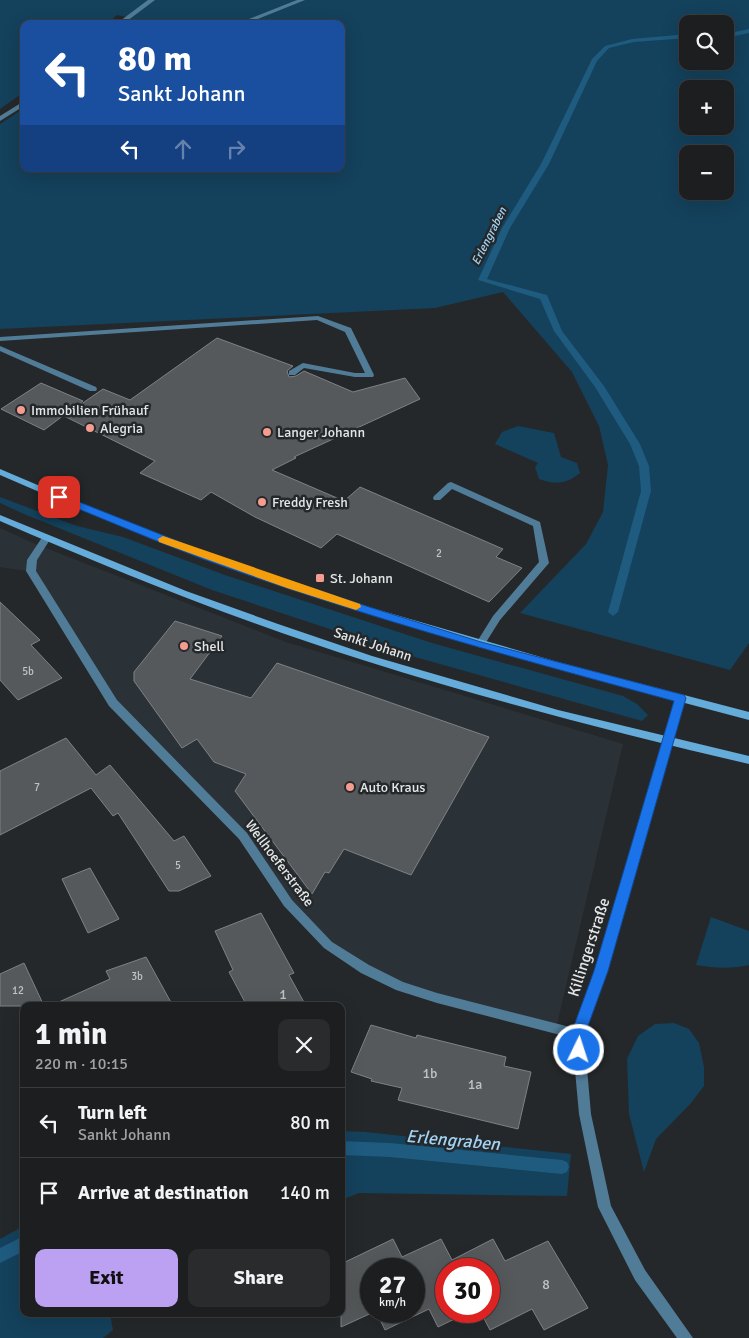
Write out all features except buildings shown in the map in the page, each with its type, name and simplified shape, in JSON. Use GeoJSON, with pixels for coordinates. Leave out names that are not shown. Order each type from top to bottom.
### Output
{"type":"FeatureCollection","features":[{"type":"Feature","properties":{"kind":"main road"},"geometry":{"type":"LineString","coordinates":[[0,472],[111,519],[206,556],[291,586],[480,645],[749,716]]}},
{"type":"Feature","properties":{"kind":"main road","name":"Sankt Johann"},"geometry":{"type":"LineString","coordinates":[[0,518],[128,572],[281,629],[420,674],[668,742],[749,760]]}},
{"type":"Feature","properties":{"kind":"street"},"geometry":{"type":"LineString","coordinates":[[124,20],[152,0]]}},
{"type":"Feature","properties":{"kind":"street"},"geometry":{"type":"LineString","coordinates":[[250,20],[302,0]]}},
{"type":"Feature","properties":{"kind":"street"},"geometry":{"type":"LineString","coordinates":[[0,119],[20,106]]}},
{"type":"Feature","properties":{"kind":"street"},"geometry":{"type":"LineString","coordinates":[[0,339],[318,318],[348,330],[370,375],[356,375],[303,366],[292,373]]}},
{"type":"Feature","properties":{"kind":"street"},"geometry":{"type":"LineString","coordinates":[[0,348],[93,389]]}},
{"type":"Feature","properties":{"kind":"street"},"geometry":{"type":"LineString","coordinates":[[437,498],[452,485],[537,524],[544,563],[496,618],[480,645]]}},
{"type":"Feature","properties":{"kind":"street","name":"Wellhoeferstraße"},"geometry":{"type":"LineString","coordinates":[[46,538],[32,560],[31,571],[113,703],[243,836],[288,903],[328,945],[365,969],[400,986],[437,998],[578,1034]]}},
{"type":"Feature","properties":{"kind":"street","name":"Killingerstraße"},"geometry":{"type":"LineString","coordinates":[[680,698],[601,971],[578,1034],[585,1114],[605,1207],[640,1275],[686,1338]]}},
{"type":"Feature","properties":{"kind":"shaded area"},"geometry":{"type":"Polygon","coordinates":[[[0,0],[749,0],[749,643],[730,670],[520,613],[586,544],[603,512],[608,465],[599,426],[572,372],[503,292],[435,308],[0,329],[0,124],[20,111],[20,172],[345,172],[345,20],[129,20],[131,18],[117,15],[111,20],[20,20],[20,95],[0,109],[0,0]]]}},
{"type":"Feature","properties":{"kind":"shaded area"},"geometry":{"type":"Polygon","coordinates":[[[518,426],[554,433],[561,457],[577,463],[580,473],[566,481],[556,483],[539,479],[535,467],[538,463],[495,444],[502,432],[518,426]]]}},
{"type":"Feature","properties":{"kind":"shaded area"},"geometry":{"type":"Polygon","coordinates":[[[0,497],[77,526],[123,537],[225,575],[432,643],[623,696],[637,704],[648,715],[642,721],[408,655],[212,590],[24,514],[0,503],[0,497]]]}},
{"type":"Feature","properties":{"kind":"shaded area"},"geometry":{"type":"Polygon","coordinates":[[[0,528],[33,543],[286,642],[623,744],[557,1024],[405,989],[327,946],[260,860],[114,703],[28,571],[0,567],[0,528]]]}},
{"type":"Feature","properties":{"kind":"shaded area"},"geometry":{"type":"Polygon","coordinates":[[[711,917],[749,931],[749,965],[722,968],[696,965],[711,917]]]}},
{"type":"Feature","properties":{"kind":"shaded area"},"geometry":{"type":"Polygon","coordinates":[[[674,1023],[689,1029],[699,1043],[704,1067],[704,1086],[691,1103],[656,1139],[644,1172],[629,1114],[627,1059],[638,1036],[655,1024],[674,1023]]]}},
{"type":"Feature","properties":{"kind":"shaded area"},"geometry":{"type":"Polygon","coordinates":[[[345,1131],[571,1154],[567,1196],[359,1193],[345,1198],[345,1131]]]}},
{"type":"Feature","properties":{"kind":"shaded area"},"geometry":{"type":"Polygon","coordinates":[[[20,1228],[20,1317],[111,1317],[113,1330],[103,1338],[0,1338],[0,1239],[20,1228]]]}},
{"type":"Feature","properties":{"kind":"waterway","name":"Erlengraben"},"geometry":{"type":"LineString","coordinates":[[734,34],[749,31]]}},
{"type":"Feature","properties":{"kind":"waterway","name":"Erlengraben"},"geometry":{"type":"LineString","coordinates":[[613,612],[646,491],[644,466],[635,444],[599,386],[558,331],[544,297],[482,280],[506,228],[545,164],[594,60],[607,47],[634,40],[679,37]]}},
{"type":"Feature","properties":{"kind":"waterway","name":"Erlengraben"},"geometry":{"type":"LineString","coordinates":[[345,1148],[390,1150],[562,1167]]}},
{"type":"Feature","properties":{"kind":"waterway","name":"Erlengraben"},"geometry":{"type":"LineString","coordinates":[[0,1256],[20,1245]]}},
{"type":"Feature","properties":{"kind":"slow traffic"},"geometry":{"type":"LineString","coordinates":[[163,539],[291,586],[356,607]]}},
{"type":"Feature","properties":{"kind":"place","name":"Immobilien Frühauf"},"geometry":{"type":"Point","coordinates":[21,410]}},
{"type":"Feature","properties":{"kind":"place","name":"Alegria"},"geometry":{"type":"Point","coordinates":[90,428]}},
{"type":"Feature","properties":{"kind":"place","name":"Langer Johann"},"geometry":{"type":"Point","coordinates":[267,432]}},
{"type":"Feature","properties":{"kind":"place","name":"Freddy Fresh"},"geometry":{"type":"Point","coordinates":[262,502]}},
{"type":"Feature","properties":{"kind":"place","name":"St. Johann"},"geometry":{"type":"Point","coordinates":[320,578]}},
{"type":"Feature","properties":{"kind":"place","name":"Shell"},"geometry":{"type":"Point","coordinates":[184,646]}},
{"type":"Feature","properties":{"kind":"place","name":"Auto Kraus"},"geometry":{"type":"Point","coordinates":[350,787]}},
{"type":"Feature","properties":{"kind":"route"},"geometry":{"type":"LineString","coordinates":[[59,497],[206,556],[365,610],[480,645],[680,698],[601,971],[578,1034],[579,1050]]}}]}
